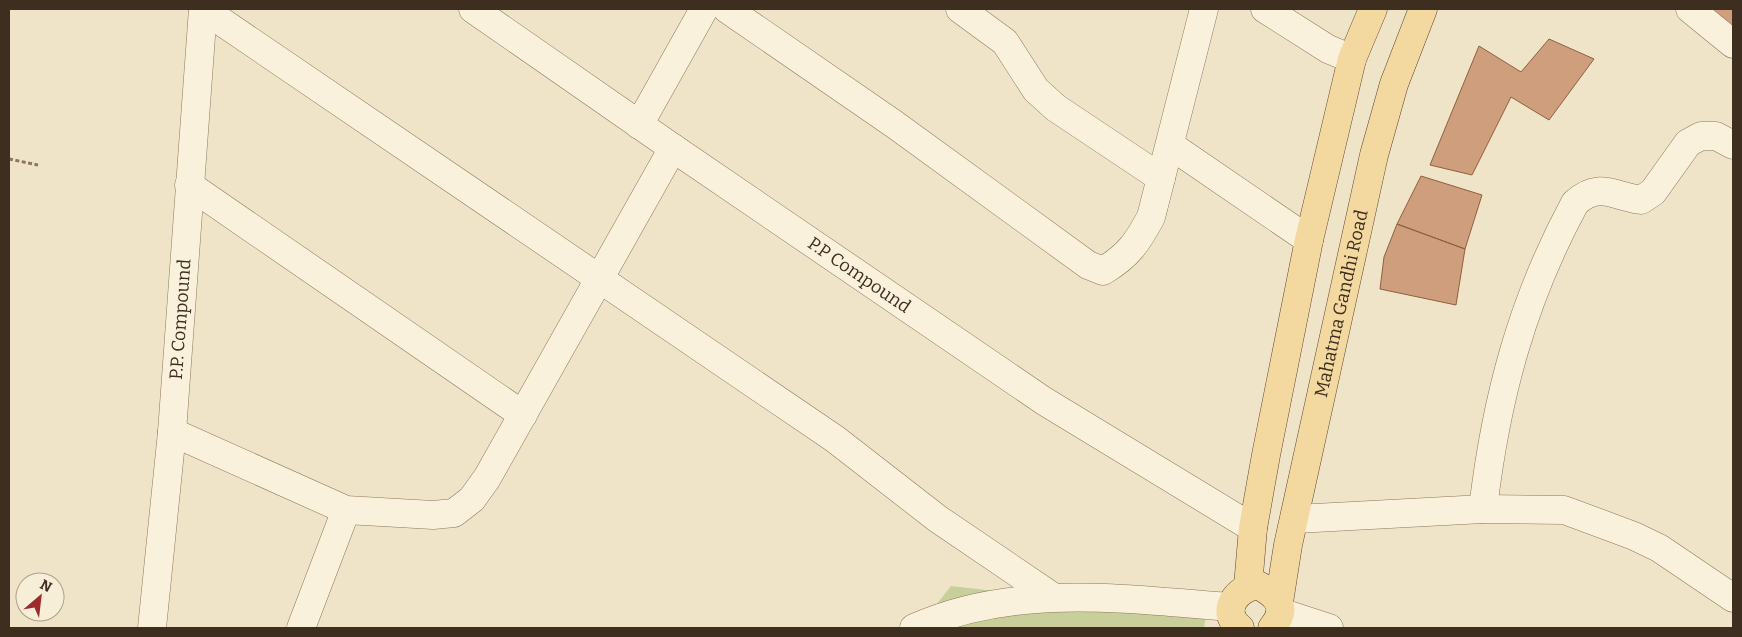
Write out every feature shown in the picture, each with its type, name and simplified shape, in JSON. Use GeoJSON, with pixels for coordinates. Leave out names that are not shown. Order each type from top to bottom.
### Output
{"type":"FeatureCollection","features":[{"type":"Feature","properties":{"kind":"main road"},"geometry":{"type":"LineString","coordinates":[[1248,586],[1254,528],[1309,240],[1352,59],[1373,9]]}},
{"type":"Feature","properties":{"kind":"main road","name":"Mahatma Gandhi Road"},"geometry":{"type":"LineString","coordinates":[[1277,614],[1288,545],[1296,519],[1374,155],[1394,84],[1423,9]]}},
{"type":"Feature","properties":{"kind":"main road"},"geometry":{"type":"LineString","coordinates":[[1233,620],[1234,598],[1240,590],[1248,586],[1258,585],[1275,594],[1277,614]]}},
{"type":"Feature","properties":{"kind":"street","name":"P.P. Compound"},"geometry":{"type":"LineString","coordinates":[[152,628],[172,432],[203,9]]}},
{"type":"Feature","properties":{"kind":"street"},"geometry":{"type":"LineString","coordinates":[[203,9],[835,439],[938,519],[1053,597]]}},
{"type":"Feature","properties":{"kind":"street","name":"P.P Compound"},"geometry":{"type":"LineString","coordinates":[[473,9],[639,125],[1044,401],[1254,528]]}},
{"type":"Feature","properties":{"kind":"street"},"geometry":{"type":"LineString","coordinates":[[639,125],[704,9]]}},
{"type":"Feature","properties":{"kind":"street"},"geometry":{"type":"LineString","coordinates":[[727,9],[894,124],[1088,265],[1103,271],[1121,260],[1135,246],[1151,217],[1204,9]]}},
{"type":"Feature","properties":{"kind":"street"},"geometry":{"type":"LineString","coordinates":[[960,9],[1005,42],[1036,90],[1056,108],[1161,178]]}},
{"type":"Feature","properties":{"kind":"street"},"geometry":{"type":"LineString","coordinates":[[1265,9],[1328,49],[1352,59]]}},
{"type":"Feature","properties":{"kind":"street"},"geometry":{"type":"LineString","coordinates":[[1690,9],[1733,44]]}},
{"type":"Feature","properties":{"kind":"street"},"geometry":{"type":"LineString","coordinates":[[1483,509],[1487,470],[1510,357],[1532,298],[1575,203],[1585,193],[1599,190],[1624,198],[1641,200],[1652,192],[1688,143],[1701,136],[1716,136],[1733,145]]}},
{"type":"Feature","properties":{"kind":"street"},"geometry":{"type":"LineString","coordinates":[[1170,145],[1309,240]]}},
{"type":"Feature","properties":{"kind":"street"},"geometry":{"type":"LineString","coordinates":[[172,432],[346,510],[433,515],[454,513],[472,499],[487,478],[673,148]]}},
{"type":"Feature","properties":{"kind":"street"},"geometry":{"type":"LineString","coordinates":[[189,186],[523,415]]}},
{"type":"Feature","properties":{"kind":"street"},"geometry":{"type":"LineString","coordinates":[[1296,519],[1483,509],[1564,510],[1634,536],[1659,548],[1733,598]]}},
{"type":"Feature","properties":{"kind":"street"},"geometry":{"type":"LineString","coordinates":[[301,628],[346,510]]}},
{"type":"Feature","properties":{"kind":"street"},"geometry":{"type":"LineString","coordinates":[[914,628],[934,619],[962,611],[995,604],[1053,597],[1100,597],[1233,620]]}},
{"type":"Feature","properties":{"kind":"street"},"geometry":{"type":"LineString","coordinates":[[1277,614],[1329,628]]}},
{"type":"Feature","properties":{"kind":"path"},"geometry":{"type":"LineString","coordinates":[[9,159],[38,165]]}},
{"type":"Feature","properties":{"kind":"green space"},"geometry":{"type":"Polygon","coordinates":[[[951,586],[1206,615],[1204,628],[918,628],[951,586]]]}},
{"type":"Feature","properties":{"kind":"building"},"geometry":{"type":"Polygon","coordinates":[[[1701,9],[1733,9],[1733,35],[1701,9]]]}},
{"type":"Feature","properties":{"kind":"building"},"geometry":{"type":"Polygon","coordinates":[[[1549,39],[1594,59],[1549,120],[1511,97],[1472,175],[1430,165],[1479,46],[1521,72],[1549,39]]]}},
{"type":"Feature","properties":{"kind":"building"},"geometry":{"type":"Polygon","coordinates":[[[1421,176],[1482,195],[1465,249],[1397,224],[1421,176]]]}},
{"type":"Feature","properties":{"kind":"building"},"geometry":{"type":"Polygon","coordinates":[[[1397,224],[1465,249],[1456,305],[1380,289],[1384,257],[1397,224]]]}}]}
